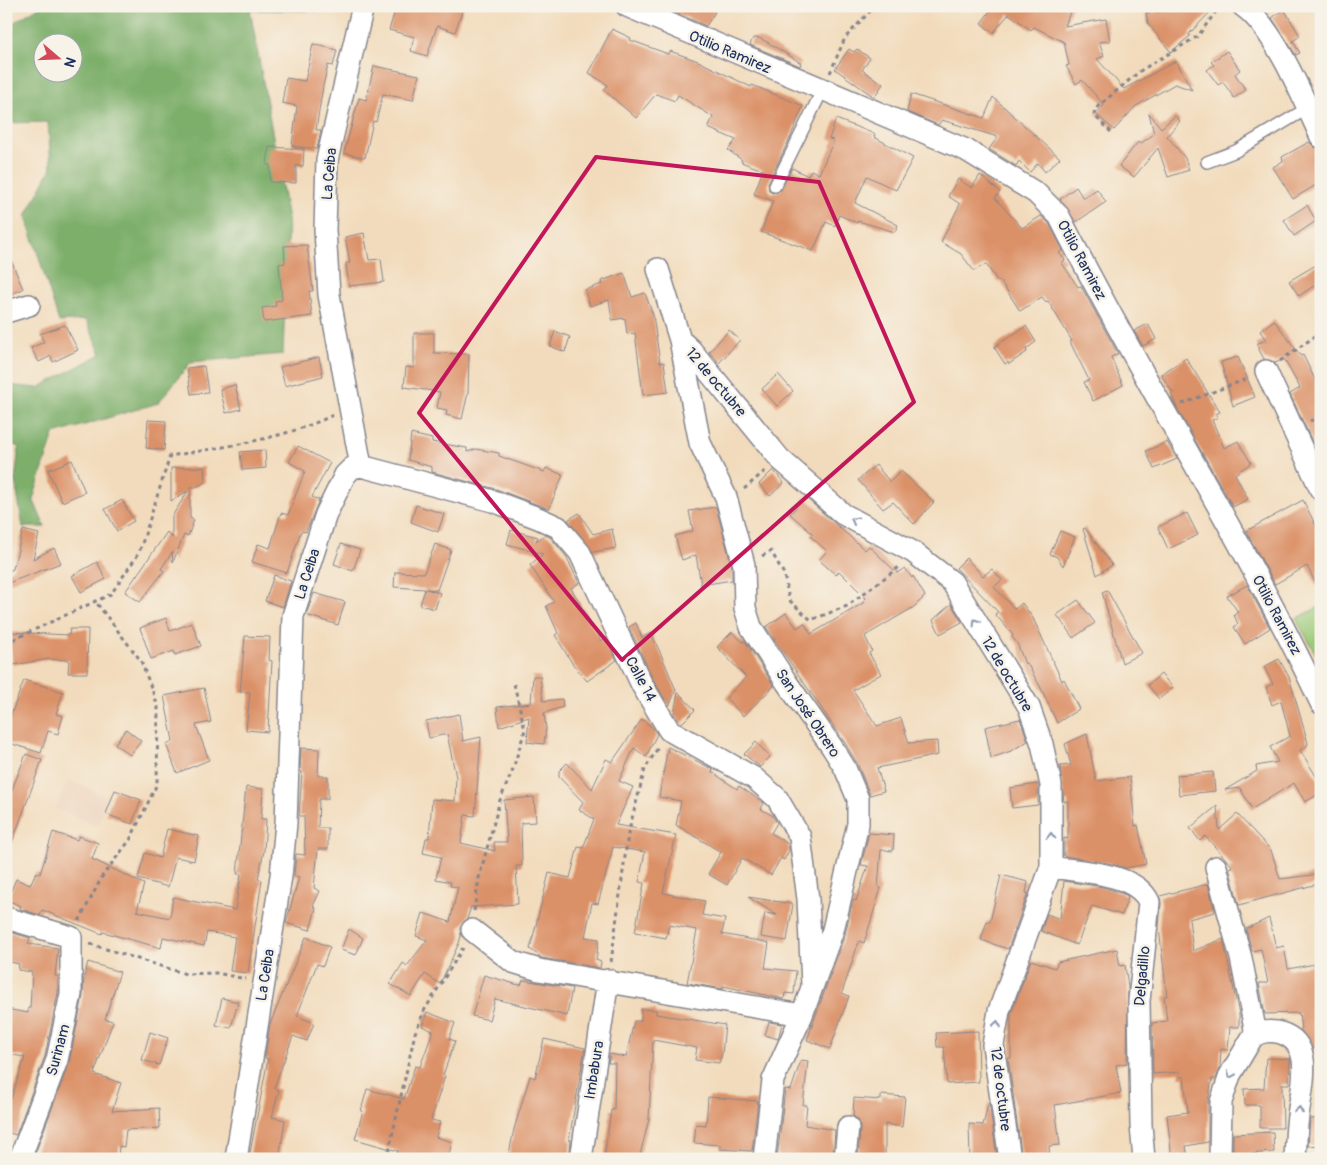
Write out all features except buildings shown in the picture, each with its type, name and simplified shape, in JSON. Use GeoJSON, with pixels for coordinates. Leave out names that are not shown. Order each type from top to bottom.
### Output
{"type":"FeatureCollection","features":[{"type":"Feature","properties":{"kind":"street","name":"La Ceiba"},"geometry":{"type":"LineString","coordinates":[[236,1159],[281,876],[293,616],[326,514],[345,475],[352,468],[361,466],[329,295],[325,230],[327,160],[363,6]]}},
{"type":"Feature","properties":{"kind":"street","name":"Otilio Ramirez"},"geometry":{"type":"LineString","coordinates":[[627,6],[822,91],[966,150],[1036,193],[1059,216],[1289,635],[1321,703]]}},
{"type":"Feature","properties":{"kind":"street"},"geometry":{"type":"LineString","coordinates":[[1244,6],[1255,14],[1291,72],[1321,137]]}},
{"type":"Feature","properties":{"kind":"street","name":"San José Obrero"},"geometry":{"type":"LineString","coordinates":[[658,269],[680,340],[700,443],[726,497],[744,565],[745,608],[751,627],[832,747],[845,768],[858,799],[858,824],[834,930],[802,1015],[773,1080],[764,1159]]}},
{"type":"Feature","properties":{"kind":"street"},"geometry":{"type":"LineString","coordinates":[[6,312],[29,305]]}},
{"type":"Feature","properties":{"kind":"street","name":"12 de octubre"},"geometry":{"type":"LineString","coordinates":[[680,340],[691,350],[780,459],[843,514],[913,552],[952,582],[1029,707],[1042,744],[1051,784],[1051,867],[999,1011],[993,1045],[1010,1159]]}},
{"type":"Feature","properties":{"kind":"street"},"geometry":{"type":"LineString","coordinates":[[1266,371],[1321,490]]}},
{"type":"Feature","properties":{"kind":"street","name":"Calle 14"},"geometry":{"type":"LineString","coordinates":[[361,466],[492,502],[558,527],[580,553],[642,685],[669,730],[754,778],[777,798],[800,837],[808,899],[812,985]]}},
{"type":"Feature","properties":{"kind":"street","name":"Delgadillo"},"geometry":{"type":"LineString","coordinates":[[1051,867],[1130,882],[1145,892],[1149,902],[1139,1001],[1144,1159]]}},
{"type":"Feature","properties":{"kind":"street"},"geometry":{"type":"LineString","coordinates":[[1216,867],[1241,958],[1256,1034],[1230,1075],[1221,1102],[1220,1159]]}},
{"type":"Feature","properties":{"kind":"street"},"geometry":{"type":"LineString","coordinates":[[6,918],[71,937]]}},
{"type":"Feature","properties":{"kind":"street"},"geometry":{"type":"LineString","coordinates":[[472,930],[513,962],[539,970],[608,980],[802,1015]]}},
{"type":"Feature","properties":{"kind":"street","name":"Surinam"},"geometry":{"type":"LineString","coordinates":[[20,1159],[57,1060],[71,994],[71,937]]}},
{"type":"Feature","properties":{"kind":"street","name":"Imbabura"},"geometry":{"type":"LineString","coordinates":[[581,1159],[608,980]]}},
{"type":"Feature","properties":{"kind":"street"},"geometry":{"type":"LineString","coordinates":[[1256,1034],[1273,1031],[1293,1038],[1298,1044],[1312,1085],[1298,1115],[1295,1159]]}},
{"type":"Feature","properties":{"kind":"street"},"geometry":{"type":"LineString","coordinates":[[845,1159],[848,1127]]}},
{"type":"Feature","properties":{"kind":"lane"},"geometry":{"type":"LineString","coordinates":[[775,186],[822,91]]}},
{"type":"Feature","properties":{"kind":"lane"},"geometry":{"type":"LineString","coordinates":[[1207,162],[1236,151],[1308,108]]}},
{"type":"Feature","properties":{"kind":"path"},"geometry":{"type":"LineString","coordinates":[[822,91],[845,38],[875,6]]}},
{"type":"Feature","properties":{"kind":"path"},"geometry":{"type":"LineString","coordinates":[[1111,132],[1094,115],[1095,109],[1134,76],[1198,36],[1220,6]]}},
{"type":"Feature","properties":{"kind":"path"},"geometry":{"type":"LineString","coordinates":[[6,643],[111,594],[139,553],[170,456],[222,447],[311,426],[351,405]]}},
{"type":"Feature","properties":{"kind":"path"},"geometry":{"type":"LineString","coordinates":[[726,497],[739,493],[780,459]]}},
{"type":"Feature","properties":{"kind":"path"},"geometry":{"type":"LineString","coordinates":[[744,565],[772,551],[784,574],[789,600],[811,620],[847,606],[892,573],[913,552]]}},
{"type":"Feature","properties":{"kind":"path"},"geometry":{"type":"LineString","coordinates":[[96,601],[141,660],[158,706],[157,784],[130,840],[103,875],[71,937],[114,954],[186,974],[216,973],[263,983]]}},
{"type":"Feature","properties":{"kind":"path"},"geometry":{"type":"LineString","coordinates":[[387,1159],[416,1033],[424,1011],[455,965],[472,930],[479,878],[500,800],[525,730],[514,684]]}},
{"type":"Feature","properties":{"kind":"path"},"geometry":{"type":"LineString","coordinates":[[608,980],[628,834],[645,769],[669,730]]}},
{"type":"Feature","properties":{"kind":"path"},"geometry":{"type":"LineString","coordinates":[[714,1159],[725,1156],[753,1158]]}},
{"type":"Feature","properties":{"kind":"highlighted area"},"geometry":{"type":"Polygon","coordinates":[[[596,157],[819,182],[914,402],[622,660],[419,413],[596,157]]]}},
{"type":"Feature","properties":{"kind":"shaded area"},"geometry":{"type":"Polygon","coordinates":[[[68,780],[109,797],[97,826],[56,809],[68,780]]]}},
{"type":"Feature","properties":{"kind":"green space"},"geometry":{"type":"Polygon","coordinates":[[[41,6],[332,6],[332,11],[250,10],[288,219],[283,354],[191,362],[158,403],[54,434],[33,499],[45,527],[23,527],[15,481],[19,447],[6,442],[6,385],[38,388],[101,354],[86,320],[59,322],[26,216],[51,168],[48,122],[6,123],[6,27],[41,6]]]}},
{"type":"Feature","properties":{"kind":"green space"},"geometry":{"type":"Polygon","coordinates":[[[1321,606],[1321,663],[1296,619],[1321,606]]]}}]}
